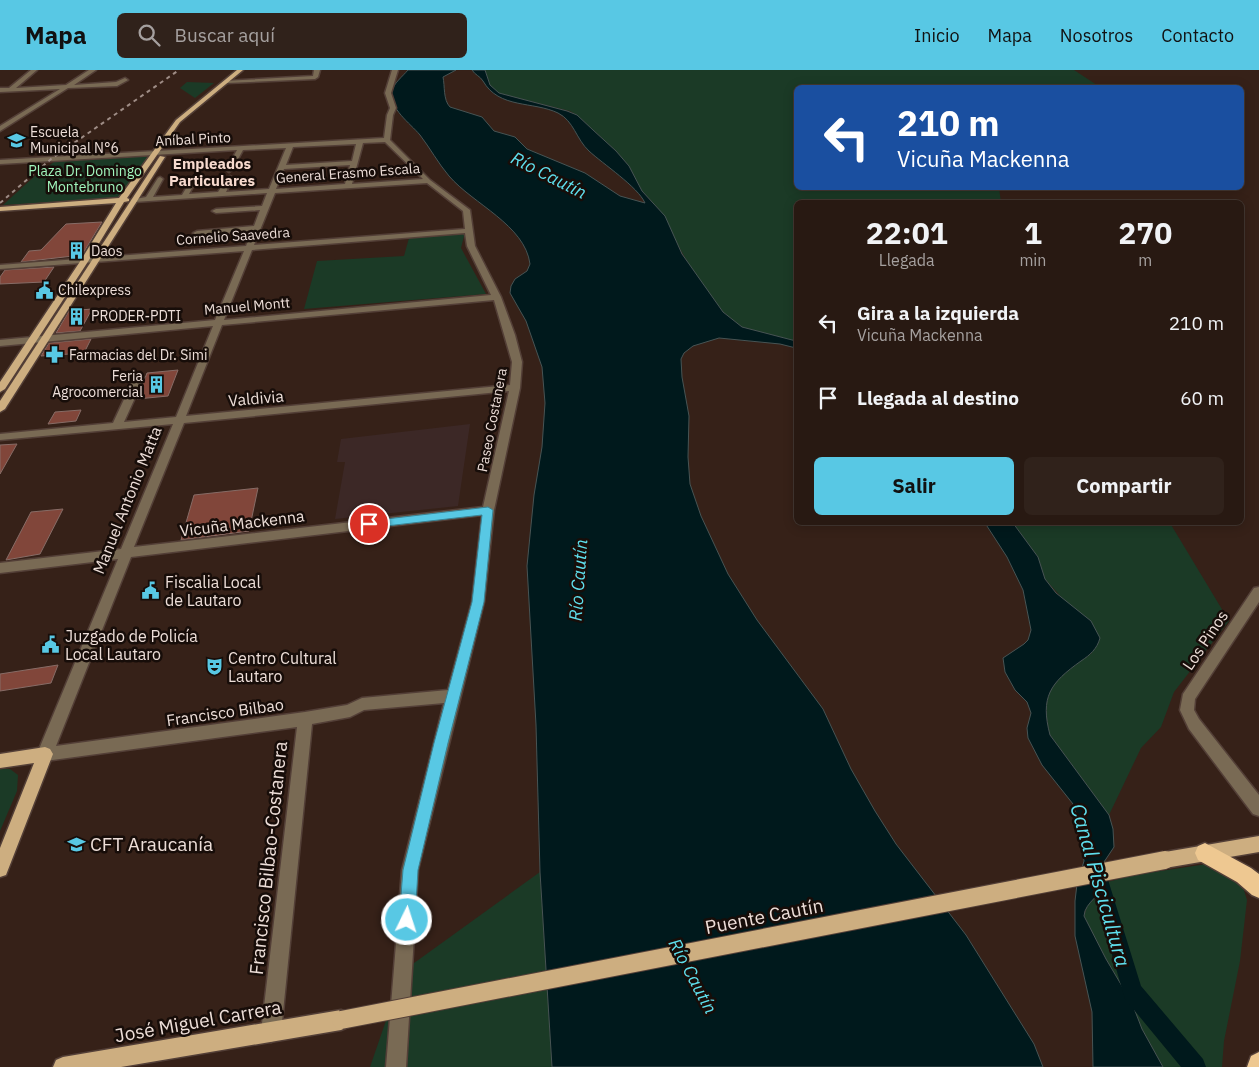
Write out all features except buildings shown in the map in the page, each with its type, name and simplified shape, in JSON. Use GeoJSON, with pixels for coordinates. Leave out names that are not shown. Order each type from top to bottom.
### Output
{"type":"FeatureCollection","features":[{"type":"Feature","properties":{"kind":"highway"},"geometry":{"type":"LineString","coordinates":[[1205,853],[1231,867],[1259,888]]}},
{"type":"Feature","properties":{"kind":"main road"},"geometry":{"type":"LineString","coordinates":[[0,389],[154,153],[187,112],[240,70]]}},
{"type":"Feature","properties":{"kind":"main road"},"geometry":{"type":"LineString","coordinates":[[0,409],[186,120],[187,112]]}},
{"type":"Feature","properties":{"kind":"main road","name":"General Erasmo Escala"},"geometry":{"type":"LineString","coordinates":[[0,209],[134,200]]}},
{"type":"Feature","properties":{"kind":"main road","name":"Francisco Bilbao"},"geometry":{"type":"LineString","coordinates":[[0,761],[45,754]]}},
{"type":"Feature","properties":{"kind":"main road","name":"Manuel Antonio Matta"},"geometry":{"type":"LineString","coordinates":[[0,869],[45,754]]}},
{"type":"Feature","properties":{"kind":"main road","name":"Puente Cautín"},"geometry":{"type":"LineString","coordinates":[[341,1020],[1165,860],[1259,844]]}},
{"type":"Feature","properties":{"kind":"main road","name":"José Miguel Carrera"},"geometry":{"type":"LineString","coordinates":[[63,1067],[341,1020]]}},
{"type":"Feature","properties":{"kind":"street"},"geometry":{"type":"LineString","coordinates":[[0,98],[34,70]]}},
{"type":"Feature","properties":{"kind":"street"},"geometry":{"type":"LineString","coordinates":[[0,129],[93,70]]}},
{"type":"Feature","properties":{"kind":"street"},"geometry":{"type":"LineString","coordinates":[[227,81],[315,77],[317,70]]}},
{"type":"Feature","properties":{"kind":"street"},"geometry":{"type":"LineString","coordinates":[[387,140],[390,115],[393,108],[388,93],[395,70]]}},
{"type":"Feature","properties":{"kind":"street"},"geometry":{"type":"LineString","coordinates":[[0,84],[125,80],[117,84],[0,90]]}},
{"type":"Feature","properties":{"kind":"street"},"geometry":{"type":"LineString","coordinates":[[0,122],[11,122]]}},
{"type":"Feature","properties":{"kind":"street","name":"Aníbal Pinto"},"geometry":{"type":"LineString","coordinates":[[0,162],[154,153],[200,154],[241,148],[387,140]]}},
{"type":"Feature","properties":{"kind":"street","name":"Paseo Costanera"},"geometry":{"type":"LineString","coordinates":[[387,140],[428,181],[466,210],[471,246],[496,297],[510,335],[517,362],[516,388],[488,510],[478,602],[410,870],[396,1067]]}},
{"type":"Feature","properties":{"kind":"street"},"geometry":{"type":"LineString","coordinates":[[348,186],[360,142]]}},
{"type":"Feature","properties":{"kind":"street","name":"Manuel Antonio Matta"},"geometry":{"type":"LineString","coordinates":[[45,754],[220,323],[270,191],[290,146]]}},
{"type":"Feature","properties":{"kind":"street"},"geometry":{"type":"LineString","coordinates":[[221,194],[241,148]]}},
{"type":"Feature","properties":{"kind":"street"},"geometry":{"type":"LineString","coordinates":[[281,167],[354,163]]}},
{"type":"Feature","properties":{"kind":"street"},"geometry":{"type":"LineString","coordinates":[[148,199],[160,179]]}},
{"type":"Feature","properties":{"kind":"street","name":"General Erasmo Escala"},"geometry":{"type":"LineString","coordinates":[[134,200],[428,181]]}},
{"type":"Feature","properties":{"kind":"street"},"geometry":{"type":"LineString","coordinates":[[184,197],[193,182]]}},
{"type":"Feature","properties":{"kind":"street"},"geometry":{"type":"LineString","coordinates":[[216,211],[264,208]]}},
{"type":"Feature","properties":{"kind":"street"},"geometry":{"type":"LineString","coordinates":[[197,232],[256,228]]}},
{"type":"Feature","properties":{"kind":"street","name":"Cornelio Saavedra"},"geometry":{"type":"LineString","coordinates":[[0,267],[468,231]]}},
{"type":"Feature","properties":{"kind":"street","name":"Manuel Montt"},"geometry":{"type":"LineString","coordinates":[[0,343],[496,297]]}},
{"type":"Feature","properties":{"kind":"street"},"geometry":{"type":"LineString","coordinates":[[117,426],[139,378]]}},
{"type":"Feature","properties":{"kind":"street","name":"Valdivia"},"geometry":{"type":"LineString","coordinates":[[0,437],[516,388]]}},
{"type":"Feature","properties":{"kind":"street","name":"Vicuña Mackenna"},"geometry":{"type":"LineString","coordinates":[[0,568],[488,510]]}},
{"type":"Feature","properties":{"kind":"street","name":"Los Pinos"},"geometry":{"type":"LineString","coordinates":[[1259,592],[1188,698],[1187,710],[1194,724],[1259,808]]}},
{"type":"Feature","properties":{"kind":"street","name":"Francisco Bilbao"},"geometry":{"type":"LineString","coordinates":[[45,754],[304,719],[350,710],[362,704],[454,696]]}},
{"type":"Feature","properties":{"kind":"street","name":"Francisco Bilbao-Costanera"},"geometry":{"type":"LineString","coordinates":[[271,1032],[304,719]]}},
{"type":"Feature","properties":{"kind":"shaded area"},"geometry":{"type":"Polygon","coordinates":[[[470,424],[458,506],[335,519],[345,462],[337,462],[341,439],[470,424]]]}},
{"type":"Feature","properties":{"kind":"green space"},"geometry":{"type":"Polygon","coordinates":[[[485,70],[1074,70],[1097,85],[794,85],[794,190],[999,190],[1001,200],[794,200],[794,340],[742,327],[723,312],[693,272],[657,207],[642,191],[629,166],[616,151],[577,115],[570,111],[498,93],[490,85],[485,70]]]}},
{"type":"Feature","properties":{"kind":"green space"},"geometry":{"type":"Polygon","coordinates":[[[187,82],[214,83],[195,98],[180,88],[187,82]]]}},
{"type":"Feature","properties":{"kind":"green space","name":"Plaza Dr. Domingo Montebruno"},"geometry":{"type":"Polygon","coordinates":[[[145,155],[148,158],[122,196],[116,198],[3,205],[37,174],[57,160],[145,155]]]}},
{"type":"Feature","properties":{"kind":"green space"},"geometry":{"type":"Polygon","coordinates":[[[465,232],[461,248],[486,294],[304,309],[317,261],[404,256],[409,238],[465,232]]]}},
{"type":"Feature","properties":{"kind":"green space"},"geometry":{"type":"Polygon","coordinates":[[[1014,525],[1171,525],[1229,621],[1174,692],[1161,727],[1141,748],[1109,815],[1050,735],[1047,706],[1053,686],[1069,670],[1092,653],[1064,600],[1045,579],[1038,557],[1014,525]]]}},
{"type":"Feature","properties":{"kind":"green space"},"geometry":{"type":"Polygon","coordinates":[[[0,768],[10,769],[18,775],[17,791],[0,831],[0,768]]]}},
{"type":"Feature","properties":{"kind":"green space"},"geometry":{"type":"Polygon","coordinates":[[[1207,864],[1242,884],[1247,900],[1240,961],[1224,1041],[1222,1067],[1163,1067],[1142,1029],[1132,1003],[1106,959],[1084,916],[1088,904],[1097,897],[1104,883],[1134,875],[1207,864]]]}},
{"type":"Feature","properties":{"kind":"green space"},"geometry":{"type":"Polygon","coordinates":[[[540,872],[552,1067],[370,1067],[403,971],[540,872]]]}},
{"type":"Feature","properties":{"kind":"water","name":"Río Cautín"},"geometry":{"type":"Polygon","coordinates":[[[408,70],[456,70],[443,77],[445,97],[450,107],[482,117],[494,131],[515,137],[527,149],[585,173],[620,196],[645,203],[628,183],[589,151],[563,116],[548,109],[517,103],[498,96],[472,70],[485,70],[490,85],[499,93],[577,115],[616,151],[629,166],[642,191],[665,216],[682,254],[723,312],[742,327],[794,340],[794,348],[780,344],[719,338],[693,346],[684,353],[681,359],[682,377],[689,416],[688,457],[690,484],[701,516],[728,574],[757,620],[823,709],[851,769],[875,811],[896,844],[966,935],[1034,1044],[1043,1067],[552,1067],[540,872],[536,725],[527,566],[534,495],[542,447],[545,403],[542,367],[526,321],[510,293],[515,279],[527,271],[530,264],[526,250],[509,226],[449,176],[420,135],[397,110],[392,98],[392,91],[396,83],[408,70]]]}},
{"type":"Feature","properties":{"kind":"water"},"geometry":{"type":"Polygon","coordinates":[[[986,525],[1014,525],[1038,557],[1045,579],[1056,593],[1091,621],[1100,638],[1093,651],[1055,684],[1047,701],[1047,722],[1050,735],[1109,815],[1113,829],[1114,847],[1102,865],[1104,879],[1101,891],[1087,906],[1084,916],[1106,959],[1132,1003],[1142,1029],[1163,1067],[1093,1067],[1092,1012],[1075,936],[1077,884],[1084,861],[1079,822],[1073,804],[1042,765],[1028,738],[1027,728],[1031,713],[1027,702],[1015,690],[1005,672],[1003,658],[1028,640],[1031,630],[1023,590],[1007,557],[986,525]]]}},
{"type":"Feature","properties":{"kind":"waterway","name":"Canal Piscicultura"},"geometry":{"type":"LineString","coordinates":[[1096,870],[1132,992],[1195,1067]]}},
{"type":"Feature","properties":{"kind":"railway"},"geometry":{"type":"LineString","coordinates":[[0,203],[51,159],[179,70]]}},
{"type":"Feature","properties":{"kind":"place","name":"Escuela Municipal N°6"},"geometry":{"type":"Point","coordinates":[16,140]}},
{"type":"Feature","properties":{"kind":"place","name":"Daos"},"geometry":{"type":"Point","coordinates":[77,251]}},
{"type":"Feature","properties":{"kind":"place","name":"Chilexpress"},"geometry":{"type":"Point","coordinates":[44,290]}},
{"type":"Feature","properties":{"kind":"place","name":"PRODER-PDTI"},"geometry":{"type":"Point","coordinates":[77,316]}},
{"type":"Feature","properties":{"kind":"place","name":"Farmacias del Dr. Simi"},"geometry":{"type":"Point","coordinates":[55,355]}},
{"type":"Feature","properties":{"kind":"place","name":"Feria Agrocomercial"},"geometry":{"type":"Point","coordinates":[157,384]}},
{"type":"Feature","properties":{"kind":"place","name":"Fiscalia Local de Lautaro"},"geometry":{"type":"Point","coordinates":[151,591]}},
{"type":"Feature","properties":{"kind":"place","name":"Juzgado de Policía Local Lautaro"},"geometry":{"type":"Point","coordinates":[51,645]}},
{"type":"Feature","properties":{"kind":"place","name":"Centro Cultural Lautaro"},"geometry":{"type":"Point","coordinates":[214,667]}},
{"type":"Feature","properties":{"kind":"place","name":"CFT Araucanía"},"geometry":{"type":"Point","coordinates":[76,844]}},
{"type":"Feature","properties":{"kind":"district","name":"Empleados Particulares"},"geometry":{"type":"Point","coordinates":[212,172]}},
{"type":"Feature","properties":{"kind":"route"},"geometry":{"type":"LineString","coordinates":[[369,524],[488,510],[478,602],[410,870],[407,920]]}}]}
